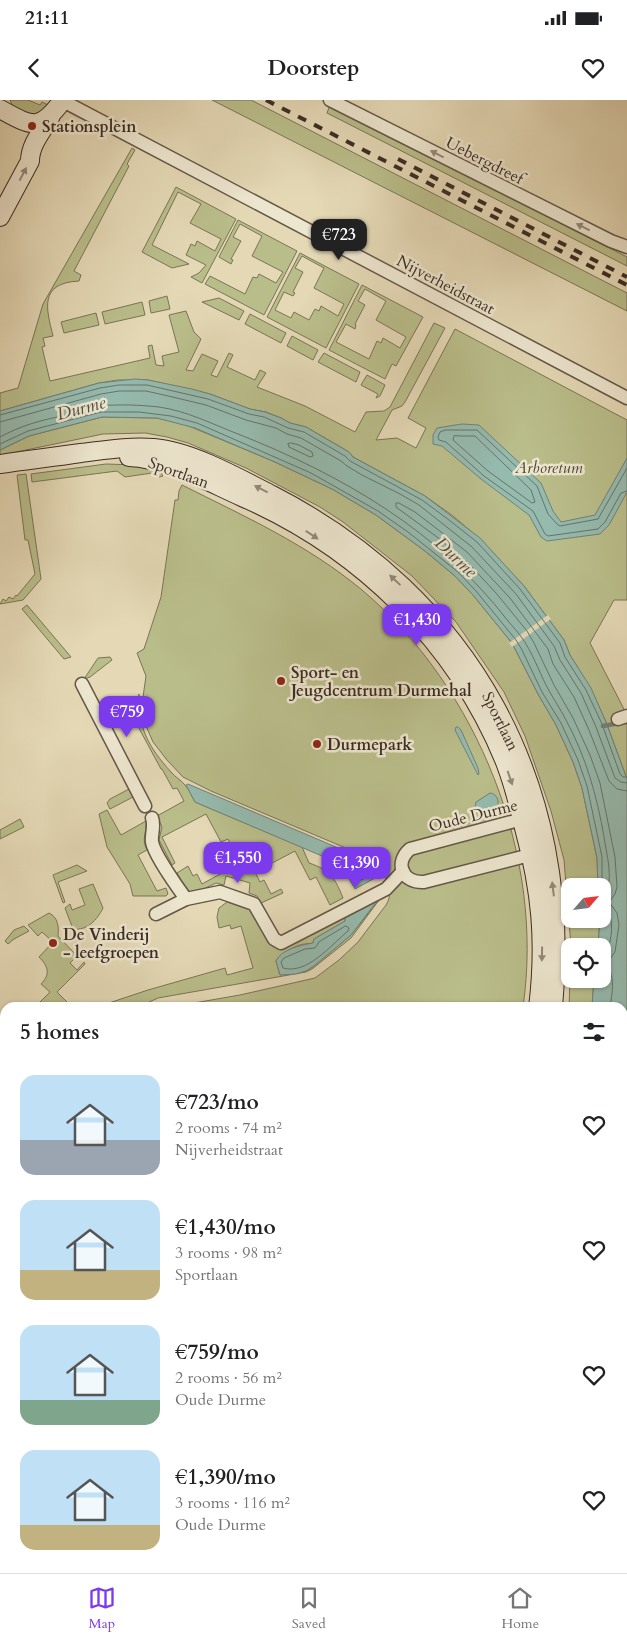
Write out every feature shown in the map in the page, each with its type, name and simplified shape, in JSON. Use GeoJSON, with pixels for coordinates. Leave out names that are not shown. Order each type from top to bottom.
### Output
{"type":"FeatureCollection","features":[{"type":"Feature","properties":{"kind":"main road"},"geometry":{"type":"LineString","coordinates":[[5,100],[8,109],[16,118]]}},
{"type":"Feature","properties":{"kind":"main road"},"geometry":{"type":"LineString","coordinates":[[0,217],[30,161],[30,154],[36,142],[63,100]]}},
{"type":"Feature","properties":{"kind":"main road"},"geometry":{"type":"LineString","coordinates":[[0,110],[24,122],[34,124],[39,124],[50,118]]}},
{"type":"Feature","properties":{"kind":"main road","name":"Sportlaan"},"geometry":{"type":"LineString","coordinates":[[0,464],[89,452],[157,461],[249,500],[311,534],[373,580],[422,626],[465,683],[481,711],[530,817],[539,853],[555,902],[557,941],[553,1002]]}},
{"type":"Feature","properties":{"kind":"main road","name":"Sportlaan"},"geometry":{"type":"LineString","coordinates":[[539,853],[542,962],[539,1002]]}},
{"type":"Feature","properties":{"kind":"street","name":"Nijverheidstraat"},"geometry":{"type":"LineString","coordinates":[[63,100],[627,398]]}},
{"type":"Feature","properties":{"kind":"street","name":"Uebergdreef"},"geometry":{"type":"LineString","coordinates":[[330,100],[611,241],[627,247]]}},
{"type":"Feature","properties":{"kind":"street"},"geometry":{"type":"LineString","coordinates":[[82,684],[145,806]]}},
{"type":"Feature","properties":{"kind":"street","name":"Oude Durme"},"geometry":{"type":"LineString","coordinates":[[156,914],[186,899],[220,892],[254,904],[274,939],[281,943],[343,912],[392,884],[402,870],[402,860],[410,849],[530,817]]}},
{"type":"Feature","properties":{"kind":"street"},"geometry":{"type":"LineString","coordinates":[[152,818],[154,821],[152,843],[173,882],[186,899]]}},
{"type":"Feature","properties":{"kind":"street"},"geometry":{"type":"LineString","coordinates":[[402,870],[412,881],[424,882],[539,853]]}},
{"type":"Feature","properties":{"kind":"green space"},"geometry":{"type":"Polygon","coordinates":[[[10,100],[28,100],[40,105],[42,102],[52,107],[33,118],[15,112],[10,100]]]}},
{"type":"Feature","properties":{"kind":"green space"},"geometry":{"type":"Polygon","coordinates":[[[212,100],[251,100],[627,293],[627,311],[212,100]]]}},
{"type":"Feature","properties":{"kind":"green space"},"geometry":{"type":"Polygon","coordinates":[[[330,105],[627,257],[627,266],[327,113],[330,105]]]}},
{"type":"Feature","properties":{"kind":"green space","name":"Arboretum"},"geometry":{"type":"Polygon","coordinates":[[[132,148],[135,150],[127,164],[129,166],[74,271],[81,275],[79,281],[57,286],[51,292],[48,299],[48,316],[53,336],[43,338],[45,346],[42,347],[50,381],[150,358],[148,346],[152,345],[156,365],[164,366],[162,356],[179,352],[169,315],[186,311],[194,332],[201,339],[186,370],[193,371],[202,354],[218,361],[211,375],[217,377],[229,353],[233,355],[227,367],[255,380],[260,370],[266,373],[257,387],[305,406],[355,432],[366,412],[384,411],[390,407],[434,323],[445,328],[405,402],[402,406],[392,410],[376,440],[397,438],[416,448],[426,428],[408,418],[455,329],[627,420],[627,600],[614,600],[590,643],[627,715],[627,779],[606,722],[564,640],[524,586],[480,539],[425,496],[353,457],[349,452],[306,427],[210,394],[148,380],[118,380],[99,383],[0,411],[0,393],[18,388],[43,304],[132,148]]]}},
{"type":"Feature","properties":{"kind":"green space"},"geometry":{"type":"Polygon","coordinates":[[[176,187],[236,219],[202,283],[191,277],[199,273],[206,265],[186,255],[191,244],[195,246],[197,241],[215,251],[221,239],[190,223],[201,204],[178,192],[152,245],[189,264],[172,268],[142,252],[176,187]]]}},
{"type":"Feature","properties":{"kind":"green space"},"geometry":{"type":"Polygon","coordinates":[[[238,220],[297,251],[264,315],[205,284],[210,276],[245,294],[253,277],[257,278],[259,274],[276,283],[283,272],[252,256],[262,236],[240,224],[233,237],[241,241],[231,259],[233,260],[231,264],[219,257],[238,220]]]}},
{"type":"Feature","properties":{"kind":"green space"},"geometry":{"type":"Polygon","coordinates":[[[300,253],[359,284],[326,348],[267,317],[300,253]],[[302,256],[295,268],[303,272],[293,292],[295,293],[293,296],[284,292],[275,310],[291,318],[294,312],[309,320],[315,309],[319,311],[321,306],[338,316],[344,304],[314,288],[324,268],[302,256]]]}},
{"type":"Feature","properties":{"kind":"green space"},"geometry":{"type":"Polygon","coordinates":[[[362,285],[423,317],[396,366],[392,364],[385,379],[329,350],[362,285]],[[365,289],[358,301],[365,305],[355,324],[355,329],[346,324],[336,342],[369,359],[377,341],[381,343],[383,338],[400,348],[406,337],[376,320],[386,301],[365,289]]]}},
{"type":"Feature","properties":{"kind":"green space"},"geometry":{"type":"Polygon","coordinates":[[[167,296],[170,309],[151,313],[149,301],[167,296]]]}},
{"type":"Feature","properties":{"kind":"green space"},"geometry":{"type":"Polygon","coordinates":[[[219,298],[244,311],[239,320],[202,302],[219,298]]]}},
{"type":"Feature","properties":{"kind":"green space"},"geometry":{"type":"Polygon","coordinates":[[[142,302],[145,315],[105,324],[102,312],[142,302]]]}},
{"type":"Feature","properties":{"kind":"green space"},"geometry":{"type":"Polygon","coordinates":[[[96,313],[99,325],[64,333],[61,322],[96,313]]]}},
{"type":"Feature","properties":{"kind":"green space"},"geometry":{"type":"Polygon","coordinates":[[[250,314],[286,333],[281,343],[245,324],[250,314]]]}},
{"type":"Feature","properties":{"kind":"green space"},"geometry":{"type":"Polygon","coordinates":[[[292,336],[318,350],[313,360],[287,346],[292,336]]]}},
{"type":"Feature","properties":{"kind":"green space"},"geometry":{"type":"Polygon","coordinates":[[[324,353],[360,372],[356,382],[318,362],[324,353]]]}},
{"type":"Feature","properties":{"kind":"green space"},"geometry":{"type":"Polygon","coordinates":[[[367,375],[385,385],[380,396],[376,398],[378,394],[361,385],[367,375]]]}},
{"type":"Feature","properties":{"kind":"green space"},"geometry":{"type":"Polygon","coordinates":[[[102,417],[157,418],[184,424],[275,462],[332,489],[376,515],[425,551],[455,576],[473,595],[512,643],[556,725],[573,762],[582,788],[597,858],[598,878],[565,878],[564,860],[551,811],[525,736],[504,692],[456,622],[412,576],[343,522],[320,507],[246,468],[188,443],[167,437],[145,433],[103,434],[0,454],[0,450],[29,436],[102,417]]]}},
{"type":"Feature","properties":{"kind":"green space"},"geometry":{"type":"Polygon","coordinates":[[[106,464],[139,465],[158,469],[163,476],[159,477],[152,473],[125,477],[117,471],[32,482],[31,474],[106,464]]]}},
{"type":"Feature","properties":{"kind":"green space"},"geometry":{"type":"Polygon","coordinates":[[[26,474],[41,579],[23,600],[0,604],[3,599],[6,601],[9,597],[13,599],[17,596],[35,574],[28,540],[25,540],[17,475],[26,474]]]}},
{"type":"Feature","properties":{"kind":"green space","name":"Durmepark"},"geometry":{"type":"Polygon","coordinates":[[[182,485],[275,532],[320,559],[362,590],[403,630],[439,675],[470,725],[494,779],[512,835],[523,892],[527,950],[523,1002],[200,1002],[315,978],[339,960],[358,942],[386,905],[390,892],[386,878],[367,857],[211,791],[183,777],[153,742],[146,726],[142,704],[146,676],[137,653],[144,649],[161,597],[175,500],[178,500],[182,485]]]}},
{"type":"Feature","properties":{"kind":"green space"},"geometry":{"type":"Polygon","coordinates":[[[27,605],[71,657],[64,659],[22,609],[27,605]]]}},
{"type":"Feature","properties":{"kind":"green space"},"geometry":{"type":"Polygon","coordinates":[[[110,657],[112,660],[90,677],[84,679],[98,658],[110,657]]]}},
{"type":"Feature","properties":{"kind":"green space"},"geometry":{"type":"Polygon","coordinates":[[[139,694],[140,716],[146,736],[156,754],[182,782],[195,802],[302,847],[309,863],[331,876],[343,898],[330,905],[316,877],[310,880],[295,851],[255,872],[260,882],[264,880],[271,894],[281,889],[283,893],[261,903],[257,896],[249,893],[250,883],[226,876],[224,885],[216,883],[195,893],[188,893],[177,873],[188,866],[193,876],[197,874],[202,884],[240,863],[228,839],[221,842],[206,814],[162,837],[175,863],[172,865],[159,840],[162,827],[157,816],[184,801],[177,788],[173,789],[134,719],[139,694]]]}},
{"type":"Feature","properties":{"kind":"green space"},"geometry":{"type":"Polygon","coordinates":[[[129,789],[133,797],[110,809],[107,803],[110,799],[129,789]]]}},
{"type":"Feature","properties":{"kind":"green space"},"geometry":{"type":"Polygon","coordinates":[[[107,810],[121,835],[146,821],[144,839],[147,850],[138,855],[157,891],[166,888],[168,894],[166,896],[133,896],[130,884],[107,847],[99,814],[107,810]]]}},
{"type":"Feature","properties":{"kind":"green space"},"geometry":{"type":"Polygon","coordinates":[[[20,819],[24,827],[0,839],[0,830],[20,819]]]}},
{"type":"Feature","properties":{"kind":"green space"},"geometry":{"type":"Polygon","coordinates":[[[77,865],[87,871],[58,882],[65,902],[63,903],[53,875],[77,865]]]}},
{"type":"Feature","properties":{"kind":"green space"},"geometry":{"type":"Polygon","coordinates":[[[93,884],[103,908],[91,924],[83,928],[73,929],[65,908],[70,904],[72,910],[85,905],[79,889],[93,884]]]}},
{"type":"Feature","properties":{"kind":"green space"},"geometry":{"type":"Polygon","coordinates":[[[379,900],[351,938],[306,972],[158,998],[149,1002],[112,1002],[225,968],[227,975],[253,968],[241,926],[231,929],[230,925],[219,928],[217,917],[219,908],[227,902],[250,910],[269,942],[278,946],[287,947],[345,918],[345,921],[314,939],[313,943],[298,946],[281,956],[276,961],[280,975],[306,971],[351,935],[379,900]]]}},
{"type":"Feature","properties":{"kind":"green space"},"geometry":{"type":"Polygon","coordinates":[[[49,913],[57,923],[58,936],[77,956],[70,963],[77,970],[84,962],[85,964],[57,992],[67,1002],[40,1002],[50,992],[41,984],[46,977],[47,970],[39,957],[53,942],[42,932],[38,936],[28,925],[49,913]]]}},
{"type":"Feature","properties":{"kind":"green space"},"geometry":{"type":"Polygon","coordinates":[[[24,926],[29,931],[8,944],[5,941],[14,930],[24,926]]]}},
{"type":"Feature","properties":{"kind":"green space"},"geometry":{"type":"Polygon","coordinates":[[[570,928],[599,928],[599,938],[570,938],[570,928]]]}},
{"type":"Feature","properties":{"kind":"green space"},"geometry":{"type":"Polygon","coordinates":[[[570,988],[593,988],[592,1002],[569,1002],[570,988]]]}},
{"type":"Feature","properties":{"kind":"water","name":"Durme"},"geometry":{"type":"Polygon","coordinates":[[[135,379],[192,389],[306,427],[349,452],[353,457],[425,496],[480,538],[524,586],[564,640],[570,655],[591,688],[627,779],[627,1002],[592,1002],[593,988],[611,988],[611,938],[599,938],[599,928],[611,928],[611,878],[598,878],[597,858],[582,788],[573,762],[556,725],[512,643],[455,576],[376,515],[332,489],[195,428],[157,418],[102,417],[29,436],[0,450],[0,411],[99,383],[135,379]]]}},
{"type":"Feature","properties":{"kind":"water"},"geometry":{"type":"Polygon","coordinates":[[[462,424],[479,425],[541,483],[553,511],[561,522],[595,515],[627,458],[627,492],[609,525],[600,534],[547,541],[541,537],[529,515],[481,479],[442,446],[433,444],[433,435],[437,428],[462,424]]]}},
{"type":"Feature","properties":{"kind":"water"},"geometry":{"type":"Polygon","coordinates":[[[456,727],[461,730],[478,768],[478,775],[455,730],[456,727]]]}},
{"type":"Feature","properties":{"kind":"water"},"geometry":{"type":"Polygon","coordinates":[[[188,784],[350,853],[365,863],[375,878],[355,889],[345,872],[329,859],[195,802],[186,785],[188,784]]]}},
{"type":"Feature","properties":{"kind":"water"},"geometry":{"type":"Polygon","coordinates":[[[490,793],[497,798],[497,807],[489,812],[475,807],[476,802],[490,793]]]}},
{"type":"Feature","properties":{"kind":"water"},"geometry":{"type":"Polygon","coordinates":[[[377,901],[351,935],[314,966],[296,974],[280,975],[276,961],[282,953],[292,948],[313,943],[314,939],[345,921],[345,918],[377,901]]]}},
{"type":"Feature","properties":{"kind":"pier"},"geometry":{"type":"Polygon","coordinates":[[[548,615],[551,619],[512,647],[509,643],[548,615]]]}},
{"type":"Feature","properties":{"kind":"waterway"},"geometry":{"type":"LineString","coordinates":[[603,726],[614,724]]}},
{"type":"Feature","properties":{"kind":"railway"},"geometry":{"type":"LineString","coordinates":[[266,100],[627,285]]}},
{"type":"Feature","properties":{"kind":"railway"},"geometry":{"type":"LineString","coordinates":[[398,159],[627,277]]}},
{"type":"Feature","properties":{"kind":"place","name":"Stationsplein"},"geometry":{"type":"Point","coordinates":[32,126]}},
{"type":"Feature","properties":{"kind":"place","name":"Sport- en Jeugdcentrum Durmehal"},"geometry":{"type":"Point","coordinates":[281,681]}},
{"type":"Feature","properties":{"kind":"place","name":"Durmepark"},"geometry":{"type":"Point","coordinates":[317,744]}},
{"type":"Feature","properties":{"kind":"place","name":"De Vinderij - leefgroepen"},"geometry":{"type":"Point","coordinates":[53,943]}}]}
